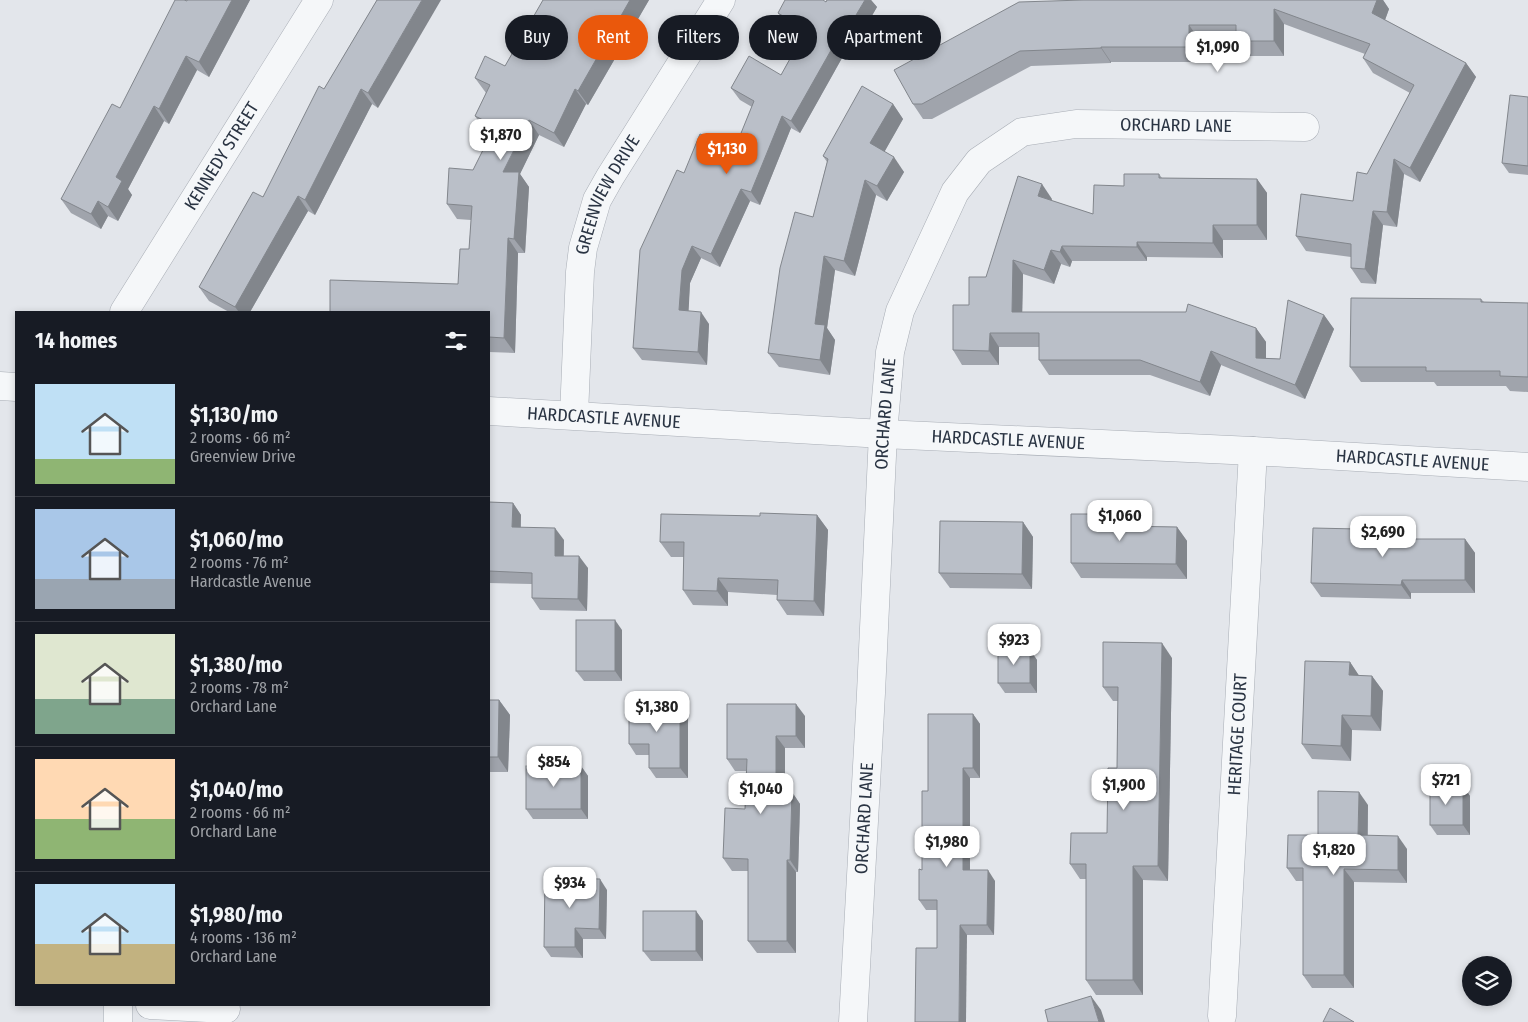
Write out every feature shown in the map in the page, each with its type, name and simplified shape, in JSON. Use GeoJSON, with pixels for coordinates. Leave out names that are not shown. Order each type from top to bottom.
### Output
{"type":"FeatureCollection","features":[{"type":"Feature","properties":{"kind":"street","name":"KENNEDY STREET"},"geometry":{"type":"LineString","coordinates":[[125,311],[319,0]]}},
{"type":"Feature","properties":{"kind":"street","name":"GREENVIEW DRIVE"},"geometry":{"type":"LineString","coordinates":[[574,416],[580,272],[587,230],[597,200],[721,0]]}},
{"type":"Feature","properties":{"kind":"street","name":"ORCHARD LANE"},"geometry":{"type":"LineString","coordinates":[[853,1022],[883,434],[890,352],[900,311],[955,192],[979,161],[1022,132],[1076,124],[1305,127]]}},
{"type":"Feature","properties":{"kind":"street"},"geometry":{"type":"LineString","coordinates":[[0,386],[15,387]]}},
{"type":"Feature","properties":{"kind":"street","name":"HARDCASTLE AVENUE"},"geometry":{"type":"LineString","coordinates":[[490,411],[883,434],[1252,451],[1528,467]]}},
{"type":"Feature","properties":{"kind":"street","name":"HERITAGE COURT"},"geometry":{"type":"LineString","coordinates":[[1222,1016],[1252,451]]}},
{"type":"Feature","properties":{"kind":"street"},"geometry":{"type":"LineString","coordinates":[[118,1006],[118,1022]]}},
{"type":"Feature","properties":{"kind":"street"},"geometry":{"type":"LineString","coordinates":[[169,1006],[226,1009]]}},
{"type":"Feature","properties":{"kind":"building"},"geometry":{"type":"Polygon","coordinates":[[[175,0],[232,0],[199,62],[186,56],[159,109],[154,106],[116,177],[122,181],[108,207],[98,201],[91,214],[61,199],[112,104],[120,108],[175,0]]]}},
{"type":"Feature","properties":{"kind":"building"},"geometry":{"type":"Polygon","coordinates":[[[377,0],[422,0],[368,93],[361,89],[305,200],[298,196],[235,307],[199,287],[253,192],[263,197],[319,86],[324,89],[377,0]]]}},
{"type":"Feature","properties":{"kind":"building"},"geometry":{"type":"Polygon","coordinates":[[[543,0],[630,0],[621,15],[578,15],[578,60],[596,60],[578,91],[575,89],[554,133],[529,120],[503,172],[519,172],[514,239],[508,238],[504,338],[490,337],[490,311],[330,311],[330,280],[458,284],[460,249],[469,249],[472,206],[447,204],[449,168],[473,170],[495,126],[475,116],[490,85],[475,78],[485,56],[505,66],[508,60],[568,60],[568,15],[534,15],[543,0]]]}},
{"type":"Feature","properties":{"kind":"building"},"geometry":{"type":"Polygon","coordinates":[[[785,0],[823,0],[826,2],[827,0],[865,0],[856,15],[827,15],[827,57],[791,121],[782,116],[751,192],[741,189],[711,254],[692,246],[682,270],[679,310],[701,312],[698,352],[633,348],[640,250],[677,170],[684,173],[700,134],[735,148],[754,101],[731,88],[749,56],[749,60],[756,60],[781,75],[789,60],[817,60],[817,15],[781,15],[778,13],[785,0]]]}},
{"type":"Feature","properties":{"kind":"building"},"geometry":{"type":"Polygon","coordinates":[[[1083,0],[1377,0],[1372,13],[1466,63],[1410,168],[1394,159],[1387,212],[1373,211],[1365,269],[1351,268],[1351,244],[1296,236],[1301,194],[1353,201],[1357,172],[1367,174],[1414,85],[1363,58],[1370,44],[1274,9],[1274,41],[1236,41],[1236,25],[1189,25],[1189,47],[1101,47],[1020,51],[922,104],[913,104],[894,70],[912,60],[941,60],[941,44],[1019,2],[1083,0]]]}},
{"type":"Feature","properties":{"kind":"building"},"geometry":{"type":"Polygon","coordinates":[[[862,86],[893,104],[870,143],[894,157],[877,186],[865,180],[844,261],[824,256],[815,324],[825,325],[820,360],[768,353],[780,268],[795,212],[813,217],[828,159],[823,156],[862,86]]]}},
{"type":"Feature","properties":{"kind":"building"},"geometry":{"type":"Polygon","coordinates":[[[1510,95],[1528,97],[1528,166],[1502,163],[1510,95]]]}},
{"type":"Feature","properties":{"kind":"building"},"geometry":{"type":"Polygon","coordinates":[[[1124,174],[1159,174],[1159,178],[1257,179],[1257,225],[1213,225],[1213,243],[1137,242],[1137,247],[1062,246],[1060,252],[1051,250],[1044,270],[1013,260],[1012,312],[1186,312],[1188,304],[1256,328],[1256,358],[1280,359],[1288,300],[1324,315],[1295,385],[1211,351],[1200,382],[1140,360],[1039,360],[1039,333],[990,333],[989,351],[953,350],[953,305],[969,305],[969,277],[986,277],[1018,176],[1042,184],[1038,196],[1093,214],[1094,185],[1124,186],[1124,174]]]}},
{"type":"Feature","properties":{"kind":"building"},"geometry":{"type":"Polygon","coordinates":[[[1351,298],[1481,299],[1481,302],[1528,303],[1528,377],[1500,376],[1500,371],[1426,371],[1426,367],[1350,367],[1351,298]]]}},
{"type":"Feature","properties":{"kind":"building"},"geometry":{"type":"Polygon","coordinates":[[[490,502],[513,503],[512,527],[555,528],[555,556],[579,556],[578,599],[532,598],[532,573],[490,571],[490,502]]]}},
{"type":"Feature","properties":{"kind":"building"},"geometry":{"type":"Polygon","coordinates":[[[760,513],[817,515],[814,601],[777,600],[778,580],[718,578],[717,591],[683,590],[684,542],[660,542],[661,514],[760,516],[760,513]]]}},
{"type":"Feature","properties":{"kind":"building"},"geometry":{"type":"Polygon","coordinates":[[[1071,514],[1120,514],[1119,526],[1177,527],[1176,564],[1071,563],[1071,514]]]}},
{"type":"Feature","properties":{"kind":"building"},"geometry":{"type":"Polygon","coordinates":[[[940,521],[1023,522],[1022,574],[939,573],[940,521]]]}},
{"type":"Feature","properties":{"kind":"building"},"geometry":{"type":"Polygon","coordinates":[[[1313,528],[1403,530],[1403,539],[1465,539],[1465,580],[1402,580],[1401,585],[1311,583],[1313,528]]]}},
{"type":"Feature","properties":{"kind":"building"},"geometry":{"type":"Polygon","coordinates":[[[576,620],[615,620],[615,671],[576,671],[576,620]]]}},
{"type":"Feature","properties":{"kind":"building"},"geometry":{"type":"Polygon","coordinates":[[[1103,642],[1162,643],[1158,866],[1133,866],[1133,980],[1086,980],[1086,864],[1070,864],[1071,833],[1107,833],[1108,768],[1117,768],[1118,687],[1103,687],[1103,642]]]}},
{"type":"Feature","properties":{"kind":"building"},"geometry":{"type":"Polygon","coordinates":[[[998,650],[1030,650],[1030,683],[998,683],[998,650]]]}},
{"type":"Feature","properties":{"kind":"building"},"geometry":{"type":"Polygon","coordinates":[[[1305,661],[1350,662],[1349,675],[1372,676],[1371,716],[1342,715],[1341,746],[1302,744],[1305,661]]]}},
{"type":"Feature","properties":{"kind":"building"},"geometry":{"type":"Polygon","coordinates":[[[490,700],[499,700],[498,757],[490,757],[490,700]]]}},
{"type":"Feature","properties":{"kind":"building"},"geometry":{"type":"Polygon","coordinates":[[[629,704],[680,704],[680,768],[649,768],[649,744],[629,744],[629,704]]]}},
{"type":"Feature","properties":{"kind":"building"},"geometry":{"type":"Polygon","coordinates":[[[727,704],[796,704],[796,736],[776,736],[776,792],[792,792],[790,860],[787,860],[787,941],[748,941],[748,859],[723,858],[725,808],[745,809],[747,759],[727,759],[727,704]]]}},
{"type":"Feature","properties":{"kind":"building"},"geometry":{"type":"Polygon","coordinates":[[[928,714],[973,714],[973,768],[963,768],[963,870],[988,870],[987,925],[960,925],[959,1022],[915,1022],[916,948],[937,948],[937,900],[919,900],[919,869],[922,870],[922,791],[928,791],[928,714]]]}},
{"type":"Feature","properties":{"kind":"building"},"geometry":{"type":"Polygon","coordinates":[[[526,766],[581,766],[581,809],[526,809],[526,766]]]}},
{"type":"Feature","properties":{"kind":"building"},"geometry":{"type":"Polygon","coordinates":[[[1430,786],[1463,786],[1463,825],[1430,825],[1430,786]]]}},
{"type":"Feature","properties":{"kind":"building"},"geometry":{"type":"Polygon","coordinates":[[[1318,791],[1359,792],[1358,835],[1398,836],[1398,870],[1344,869],[1344,975],[1303,975],[1303,868],[1287,868],[1288,835],[1318,835],[1318,791]]]}},
{"type":"Feature","properties":{"kind":"building"},"geometry":{"type":"Polygon","coordinates":[[[545,878],[600,879],[599,929],[575,928],[575,947],[544,947],[545,878]]]}},
{"type":"Feature","properties":{"kind":"building"},"geometry":{"type":"Polygon","coordinates":[[[643,911],[696,911],[696,951],[643,951],[643,911]]]}},
{"type":"Feature","properties":{"kind":"building"},"geometry":{"type":"Polygon","coordinates":[[[1091,996],[1099,1022],[1048,1022],[1045,1010],[1091,996]]]}},
{"type":"Feature","properties":{"kind":"building"},"geometry":{"type":"Polygon","coordinates":[[[1330,1008],[1354,1022],[1323,1022],[1330,1008]]]}}]}
